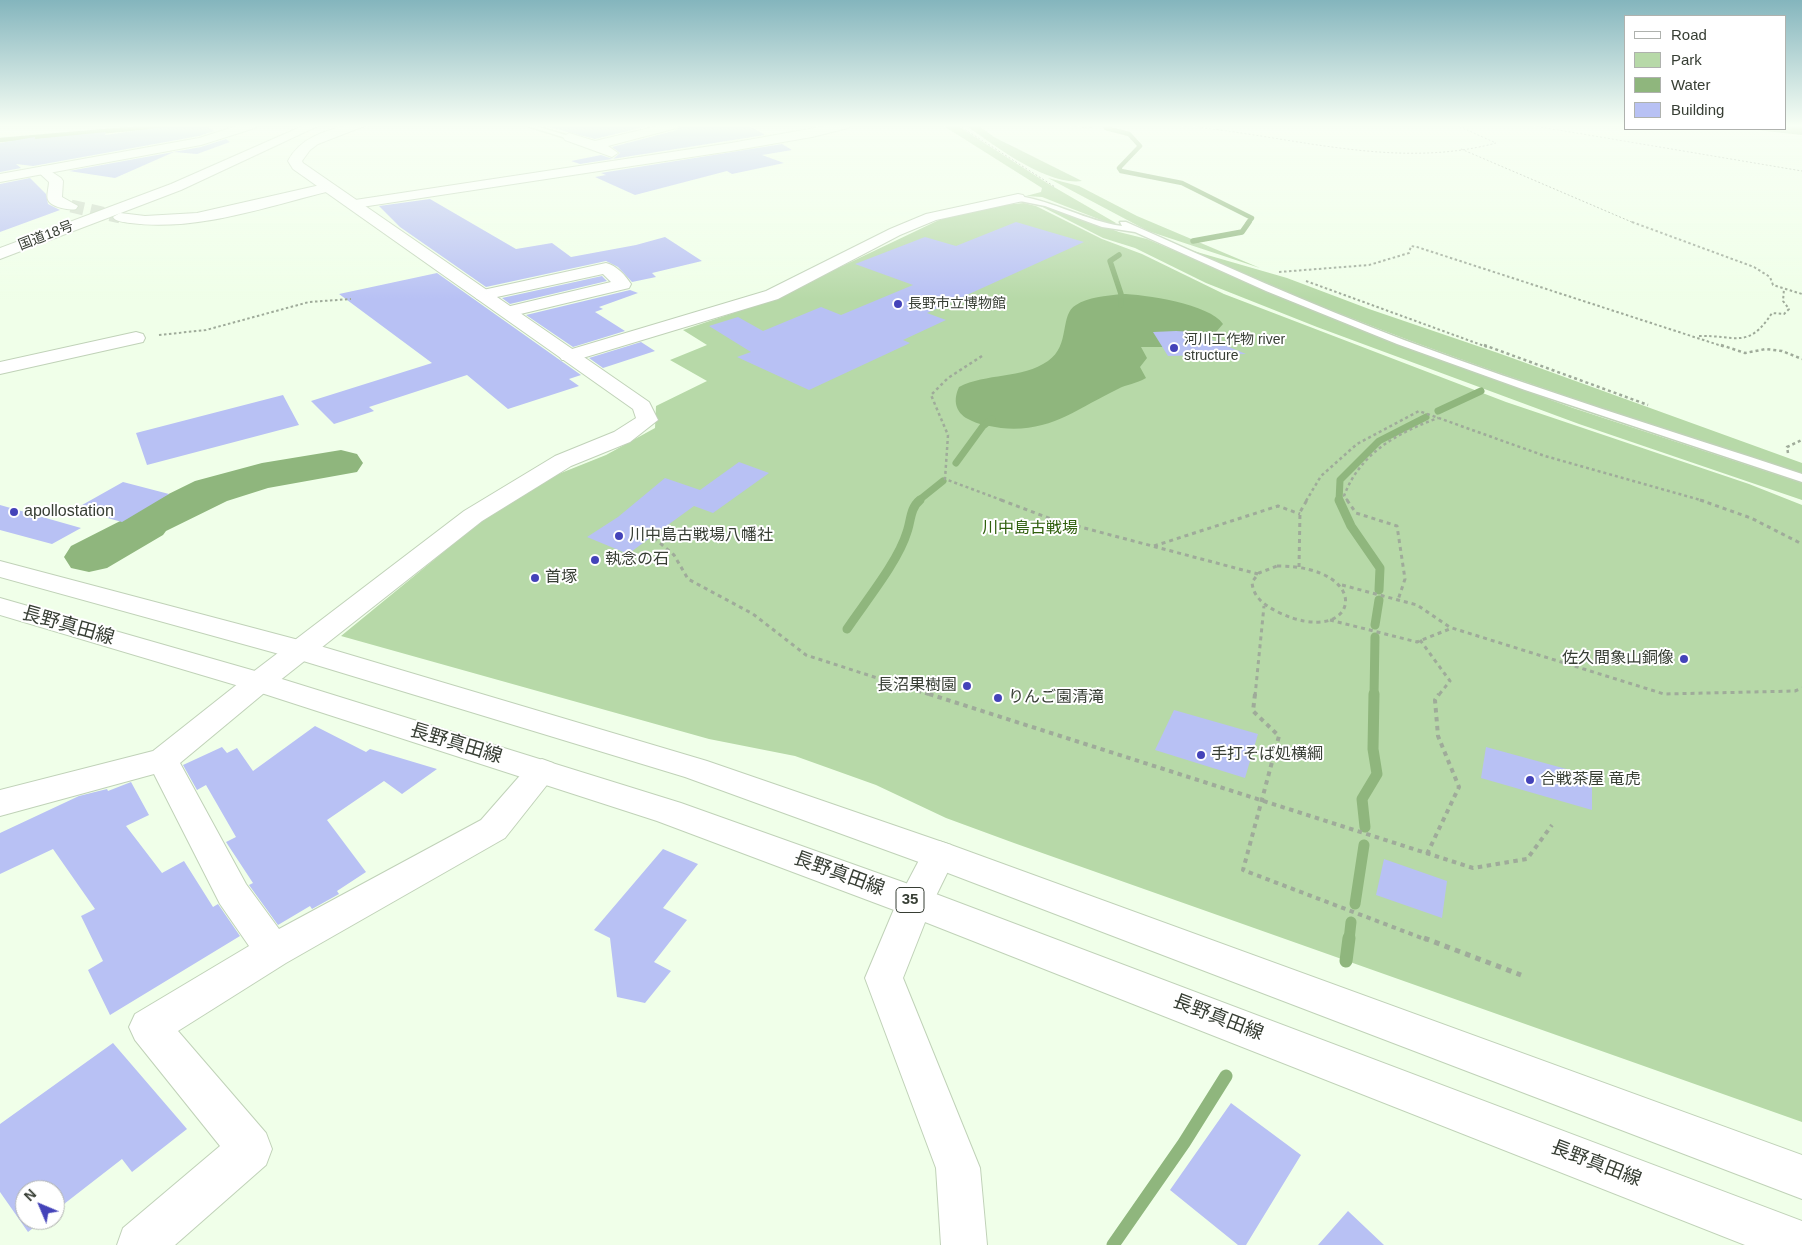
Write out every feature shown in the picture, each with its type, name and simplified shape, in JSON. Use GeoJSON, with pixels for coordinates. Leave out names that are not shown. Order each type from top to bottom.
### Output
{"type":"FeatureCollection","features":[{"type":"Feature","properties":{"kind":"main road"},"geometry":{"type":"LineString","coordinates":[[56,183],[55,199],[71,206]]}},
{"type":"Feature","properties":{"kind":"main road","name":"国道18号"},"geometry":{"type":"LineString","coordinates":[[0,241],[157,183]]}},
{"type":"Feature","properties":{"kind":"main road","name":"国道18号"},"geometry":{"type":"LineString","coordinates":[[0,254],[185,183]]}},
{"type":"Feature","properties":{"kind":"main road"},"geometry":{"type":"LineString","coordinates":[[0,804],[163,760],[259,682],[473,516],[563,462],[622,437],[647,420],[642,406],[323,183]]}},
{"type":"Feature","properties":{"kind":"main road"},"geometry":{"type":"LineString","coordinates":[[355,204],[491,183]]}},
{"type":"Feature","properties":{"kind":"main road"},"geometry":{"type":"LineString","coordinates":[[120,217],[148,221],[181,219],[329,187]]}},
{"type":"Feature","properties":{"kind":"main road"},"geometry":{"type":"LineString","coordinates":[[569,356],[772,295],[895,232],[931,217],[1018,198]]}},
{"type":"Feature","properties":{"kind":"main road"},"geometry":{"type":"LineString","coordinates":[[484,295],[606,268],[623,284],[508,312]]}},
{"type":"Feature","properties":{"kind":"main road"},"geometry":{"type":"LineString","coordinates":[[0,368],[136,338]]}},
{"type":"Feature","properties":{"kind":"main road"},"geometry":{"type":"LineString","coordinates":[[0,569],[300,650],[696,769],[939,855],[1802,1177]]}},
{"type":"Feature","properties":{"kind":"main road","name":"長野真田線"},"geometry":{"type":"LineString","coordinates":[[0,606],[259,682],[669,812],[914,902],[1802,1244]]}},
{"type":"Feature","properties":{"kind":"main road"},"geometry":{"type":"LineString","coordinates":[[163,760],[233,894],[273,951]]}},
{"type":"Feature","properties":{"kind":"main road"},"geometry":{"type":"LineString","coordinates":[[140,1245],[250,1149],[149,1026],[273,951],[493,829],[542,771]]}},
{"type":"Feature","properties":{"kind":"main road"},"geometry":{"type":"LineString","coordinates":[[939,855],[914,902],[884,978],[958,1168],[964,1245]]}},
{"type":"Feature","properties":{"kind":"lane"},"geometry":{"type":"LineString","coordinates":[[1018,198],[1038,200],[1114,228],[1134,230]]}},
{"type":"Feature","properties":{"kind":"lane"},"geometry":{"type":"LineString","coordinates":[[1123,224],[1269,290],[1401,342],[1529,388],[1802,478]]}},
{"type":"Feature","properties":{"kind":"path"},"geometry":{"type":"LineString","coordinates":[[1049,183],[1061,191]]}},
{"type":"Feature","properties":{"kind":"path"},"geometry":{"type":"LineString","coordinates":[[1541,183],[1636,224],[1754,267],[1770,277],[1773,285],[1802,294]]}},
{"type":"Feature","properties":{"kind":"path"},"geometry":{"type":"LineString","coordinates":[[1273,271],[1369,265],[1409,253],[1411,246],[1698,336],[1746,353],[1757,349],[1780,351],[1802,359]]}},
{"type":"Feature","properties":{"kind":"path"},"geometry":{"type":"LineString","coordinates":[[1698,336],[1711,335],[1732,340],[1752,336],[1765,326],[1772,313],[1784,314],[1789,309],[1783,302],[1784,289]]}},
{"type":"Feature","properties":{"kind":"path"},"geometry":{"type":"LineString","coordinates":[[136,338],[206,330],[310,302],[351,299]]}},
{"type":"Feature","properties":{"kind":"path"},"geometry":{"type":"LineString","coordinates":[[1365,304],[1653,407]]}},
{"type":"Feature","properties":{"kind":"path"},"geometry":{"type":"LineString","coordinates":[[982,356],[948,378],[932,395],[948,434],[945,479],[1054,520],[1258,574]]}},
{"type":"Feature","properties":{"kind":"path"},"geometry":{"type":"LineString","coordinates":[[1299,567],[1300,514],[1321,476],[1357,444],[1419,411],[1586,468],[1704,500],[1785,534],[1802,544]]}},
{"type":"Feature","properties":{"kind":"path"},"geometry":{"type":"LineString","coordinates":[[1398,600],[1405,579],[1397,526],[1356,513],[1344,496],[1354,473],[1388,440],[1414,426],[1438,418]]}},
{"type":"Feature","properties":{"kind":"path"},"geometry":{"type":"LineString","coordinates":[[1788,453],[1787,447],[1802,440]]}},
{"type":"Feature","properties":{"kind":"path"},"geometry":{"type":"LineString","coordinates":[[1779,450],[1794,457]]}},
{"type":"Feature","properties":{"kind":"path"},"geometry":{"type":"LineString","coordinates":[[1153,546],[1278,506],[1300,514]]}},
{"type":"Feature","properties":{"kind":"path"},"geometry":{"type":"LineString","coordinates":[[654,538],[674,554],[688,578],[753,614],[806,655],[1427,854],[1473,868],[1527,858],[1552,824]]}},
{"type":"Feature","properties":{"kind":"path"},"geometry":{"type":"LineString","coordinates":[[1452,628],[1417,642],[1330,620],[1300,621],[1284,617],[1264,606],[1253,592],[1252,583],[1258,574],[1277,566],[1299,567],[1322,573],[1340,585],[1417,605],[1452,628],[1664,694],[1795,691],[1802,688]]}},
{"type":"Feature","properties":{"kind":"path"},"geometry":{"type":"LineString","coordinates":[[1330,620],[1342,615],[1348,607],[1348,598],[1340,585]]}},
{"type":"Feature","properties":{"kind":"path"},"geometry":{"type":"LineString","coordinates":[[1264,606],[1254,711],[1279,736],[1243,870],[1521,976]]}},
{"type":"Feature","properties":{"kind":"path"},"geometry":{"type":"LineString","coordinates":[[1420,640],[1450,680],[1435,700],[1438,736],[1460,787],[1427,854]]}},
{"type":"Feature","properties":{"kind":"green space"},"geometry":{"type":"Polygon","coordinates":[[[1034,183],[1047,183],[1116,223],[1111,224],[1042,197],[1026,196],[1041,192],[1042,188],[1034,183]]]}},
{"type":"Feature","properties":{"kind":"green space"},"geometry":{"type":"Polygon","coordinates":[[[1058,183],[1079,186],[1137,216],[1260,268],[1148,231],[1058,183]]]}},
{"type":"Feature","properties":{"kind":"green space"},"geometry":{"type":"Polygon","coordinates":[[[1029,200],[1040,201],[1119,232],[1147,239],[1387,341],[1573,408],[1802,483],[1802,500],[1579,424],[1317,327],[1206,283],[1135,248],[1103,238],[1029,200]]]}},
{"type":"Feature","properties":{"kind":"green space","name":"川中島古戦場"},"geometry":{"type":"Polygon","coordinates":[[[1024,203],[1036,206],[1102,239],[1142,254],[1224,294],[1506,402],[1749,484],[1802,505],[1802,1122],[1014,843],[946,818],[876,785],[795,756],[709,739],[341,636],[496,509],[551,477],[606,455],[655,428],[656,406],[707,381],[670,360],[707,345],[683,330],[769,301],[939,220],[991,206],[1024,203]]]}},
{"type":"Feature","properties":{"kind":"green space"},"geometry":{"type":"Polygon","coordinates":[[[1190,250],[1287,278],[1802,463],[1802,474],[1493,371],[1416,343],[1340,314],[1190,250]]]}},
{"type":"Feature","properties":{"kind":"water"},"geometry":{"type":"Polygon","coordinates":[[[1121,294],[1160,298],[1191,306],[1216,317],[1223,324],[1216,332],[1216,337],[1209,339],[1162,347],[1141,347],[1147,358],[1140,367],[1146,378],[1121,387],[1062,418],[1048,423],[1018,429],[1001,428],[976,423],[960,413],[956,405],[959,387],[1038,367],[1048,361],[1060,347],[1068,316],[1076,305],[1097,297],[1121,294]]]}},
{"type":"Feature","properties":{"kind":"building"},"geometry":{"type":"Polygon","coordinates":[[[35,183],[46,194],[48,204],[60,210],[0,232],[0,184],[35,183]]]}},
{"type":"Feature","properties":{"kind":"building"},"geometry":{"type":"Polygon","coordinates":[[[609,183],[681,183],[635,195],[609,183]]]}},
{"type":"Feature","properties":{"kind":"building"},"geometry":{"type":"Polygon","coordinates":[[[430,199],[516,249],[552,243],[571,257],[636,245],[665,237],[702,261],[652,273],[656,277],[632,282],[618,267],[606,261],[486,287],[400,227],[379,206],[430,199]]]}},
{"type":"Feature","properties":{"kind":"building","name":"長野市立博物館"},"geometry":{"type":"Polygon","coordinates":[[[1016,222],[1084,242],[927,313],[946,320],[903,340],[910,343],[809,390],[737,357],[751,352],[709,326],[738,317],[763,331],[821,307],[841,315],[913,285],[855,264],[925,237],[956,246],[1016,222]]]}},
{"type":"Feature","properties":{"kind":"building"},"geometry":{"type":"Polygon","coordinates":[[[437,273],[581,375],[569,379],[579,386],[508,409],[467,375],[369,407],[374,411],[334,424],[311,401],[432,363],[339,294],[437,273]]]}},
{"type":"Feature","properties":{"kind":"building"},"geometry":{"type":"Polygon","coordinates":[[[602,276],[607,281],[510,304],[502,298],[602,276]]]}},
{"type":"Feature","properties":{"kind":"building"},"geometry":{"type":"Polygon","coordinates":[[[630,290],[638,293],[599,307],[603,309],[595,312],[625,331],[573,347],[526,315],[630,290]]]}},
{"type":"Feature","properties":{"kind":"building"},"geometry":{"type":"Polygon","coordinates":[[[1153,332],[1193,332],[1246,354],[1168,356],[1153,332]]]}},
{"type":"Feature","properties":{"kind":"building"},"geometry":{"type":"Polygon","coordinates":[[[641,342],[655,351],[603,368],[589,358],[641,342]]]}},
{"type":"Feature","properties":{"kind":"building"},"geometry":{"type":"Polygon","coordinates":[[[283,395],[299,425],[147,465],[136,433],[283,395]]]}},
{"type":"Feature","properties":{"kind":"building"},"geometry":{"type":"Polygon","coordinates":[[[739,462],[769,473],[713,513],[694,506],[628,554],[587,537],[618,517],[665,478],[700,490],[739,462]]]}},
{"type":"Feature","properties":{"kind":"building"},"geometry":{"type":"Polygon","coordinates":[[[123,482],[169,494],[122,522],[75,509],[123,482]]]}},
{"type":"Feature","properties":{"kind":"building"},"geometry":{"type":"Polygon","coordinates":[[[0,505],[81,528],[52,544],[0,530],[0,505]]]}},
{"type":"Feature","properties":{"kind":"building"},"geometry":{"type":"Polygon","coordinates":[[[1174,710],[1258,734],[1245,778],[1155,750],[1174,710]]]}},
{"type":"Feature","properties":{"kind":"building"},"geometry":{"type":"Polygon","coordinates":[[[315,726],[366,752],[370,749],[437,769],[402,794],[384,781],[327,820],[366,872],[337,891],[339,894],[312,909],[310,906],[278,925],[249,885],[253,883],[226,842],[236,837],[206,785],[197,790],[183,765],[222,747],[227,753],[237,748],[253,771],[315,726]]]}},
{"type":"Feature","properties":{"kind":"building"},"geometry":{"type":"Polygon","coordinates":[[[1486,747],[1592,776],[1592,810],[1481,778],[1486,747]]]}},
{"type":"Feature","properties":{"kind":"building"},"geometry":{"type":"Polygon","coordinates":[[[131,782],[149,815],[126,826],[162,873],[184,861],[213,907],[218,904],[240,936],[110,1015],[88,970],[103,961],[81,916],[95,909],[53,849],[0,874],[0,833],[79,796],[107,789],[108,791],[131,782]]]}},
{"type":"Feature","properties":{"kind":"building"},"geometry":{"type":"Polygon","coordinates":[[[663,849],[698,864],[663,908],[687,920],[654,962],[671,971],[645,1003],[617,997],[610,938],[594,930],[663,849]]]}},
{"type":"Feature","properties":{"kind":"building"},"geometry":{"type":"Polygon","coordinates":[[[1384,859],[1447,881],[1442,918],[1376,895],[1384,859]]]}},
{"type":"Feature","properties":{"kind":"building"},"geometry":{"type":"Polygon","coordinates":[[[113,1043],[187,1129],[132,1172],[122,1159],[65,1203],[65,1180],[15,1180],[15,1213],[0,1192],[0,1124],[113,1043]]]}},
{"type":"Feature","properties":{"kind":"building"},"geometry":{"type":"Polygon","coordinates":[[[1231,1103],[1301,1155],[1246,1245],[1238,1245],[1170,1190],[1231,1103]]]}},
{"type":"Feature","properties":{"kind":"building"},"geometry":{"type":"Polygon","coordinates":[[[1348,1211],[1384,1245],[1318,1245],[1348,1211]]]}},
{"type":"Feature","properties":{"kind":"waterway"},"geometry":{"type":"LineString","coordinates":[[1182,183],[1252,218],[1248,223]]}},
{"type":"Feature","properties":{"kind":"waterway"},"geometry":{"type":"LineString","coordinates":[[1193,241],[1242,232],[1249,222]]}},
{"type":"Feature","properties":{"kind":"waterway"},"geometry":{"type":"LineString","coordinates":[[1119,255],[1110,261],[1121,294],[1121,305]]}},
{"type":"Feature","properties":{"kind":"waterway"},"geometry":{"type":"LineString","coordinates":[[1438,411],[1481,391]]}},
{"type":"Feature","properties":{"kind":"waterway"},"geometry":{"type":"LineString","coordinates":[[1339,500],[1340,480],[1379,441],[1426,417]]}},
{"type":"Feature","properties":{"kind":"waterway"},"geometry":{"type":"LineString","coordinates":[[956,463],[983,426],[992,419]]}},
{"type":"Feature","properties":{"kind":"waterway"},"geometry":{"type":"LineString","coordinates":[[262,476],[341,463]]}},
{"type":"Feature","properties":{"kind":"waterway"},"geometry":{"type":"LineString","coordinates":[[153,520],[211,491],[252,479]]}},
{"type":"Feature","properties":{"kind":"waterway"},"geometry":{"type":"LineString","coordinates":[[918,501],[943,481]]}},
{"type":"Feature","properties":{"kind":"waterway"},"geometry":{"type":"LineString","coordinates":[[847,629],[880,582],[903,544],[913,511],[920,500]]}},
{"type":"Feature","properties":{"kind":"waterway"},"geometry":{"type":"LineString","coordinates":[[1339,500],[1351,526],[1380,568],[1379,590]]}},
{"type":"Feature","properties":{"kind":"waterway"},"geometry":{"type":"LineString","coordinates":[[89,557],[146,525]]}},
{"type":"Feature","properties":{"kind":"waterway"},"geometry":{"type":"LineString","coordinates":[[1375,625],[1379,600]]}},
{"type":"Feature","properties":{"kind":"waterway"},"geometry":{"type":"LineString","coordinates":[[1374,696],[1375,637]]}},
{"type":"Feature","properties":{"kind":"waterway"},"geometry":{"type":"LineString","coordinates":[[1365,827],[1362,799],[1377,774],[1373,749],[1374,694]]}},
{"type":"Feature","properties":{"kind":"waterway"},"geometry":{"type":"LineString","coordinates":[[1355,904],[1364,845]]}},
{"type":"Feature","properties":{"kind":"waterway"},"geometry":{"type":"LineString","coordinates":[[1349,940],[1351,922]]}},
{"type":"Feature","properties":{"kind":"waterway"},"geometry":{"type":"LineString","coordinates":[[1346,961],[1349,938]]}},
{"type":"Feature","properties":{"kind":"waterway"},"geometry":{"type":"LineString","coordinates":[[1113,1245],[1184,1143],[1226,1076]]}},
{"type":"Feature","properties":{"kind":"tunnel"},"geometry":{"type":"LineString","coordinates":[[71,206],[120,217]]}},
{"type":"Feature","properties":{"kind":"place","name":"長野市立博物館"},"geometry":{"type":"Point","coordinates":[898,304]}},
{"type":"Feature","properties":{"kind":"place","name":"河川工作物 river structure"},"geometry":{"type":"Point","coordinates":[1174,348]}},
{"type":"Feature","properties":{"kind":"place","name":"apollostation"},"geometry":{"type":"Point","coordinates":[14,512]}},
{"type":"Feature","properties":{"kind":"place","name":"川中島古戦場八幡社"},"geometry":{"type":"Point","coordinates":[619,536]}},
{"type":"Feature","properties":{"kind":"place","name":"執念の石"},"geometry":{"type":"Point","coordinates":[595,560]}},
{"type":"Feature","properties":{"kind":"place","name":"首塚"},"geometry":{"type":"Point","coordinates":[535,578]}},
{"type":"Feature","properties":{"kind":"place","name":"佐久間象山銅像"},"geometry":{"type":"Point","coordinates":[1684,659]}},
{"type":"Feature","properties":{"kind":"place","name":"長沼果樹園"},"geometry":{"type":"Point","coordinates":[967,686]}},
{"type":"Feature","properties":{"kind":"place","name":"りんご園清滝"},"geometry":{"type":"Point","coordinates":[998,698]}},
{"type":"Feature","properties":{"kind":"place","name":"手打そば処横綱"},"geometry":{"type":"Point","coordinates":[1201,755]}},
{"type":"Feature","properties":{"kind":"place","name":"合戦茶屋 竜虎"},"geometry":{"type":"Point","coordinates":[1530,780]}}]}
